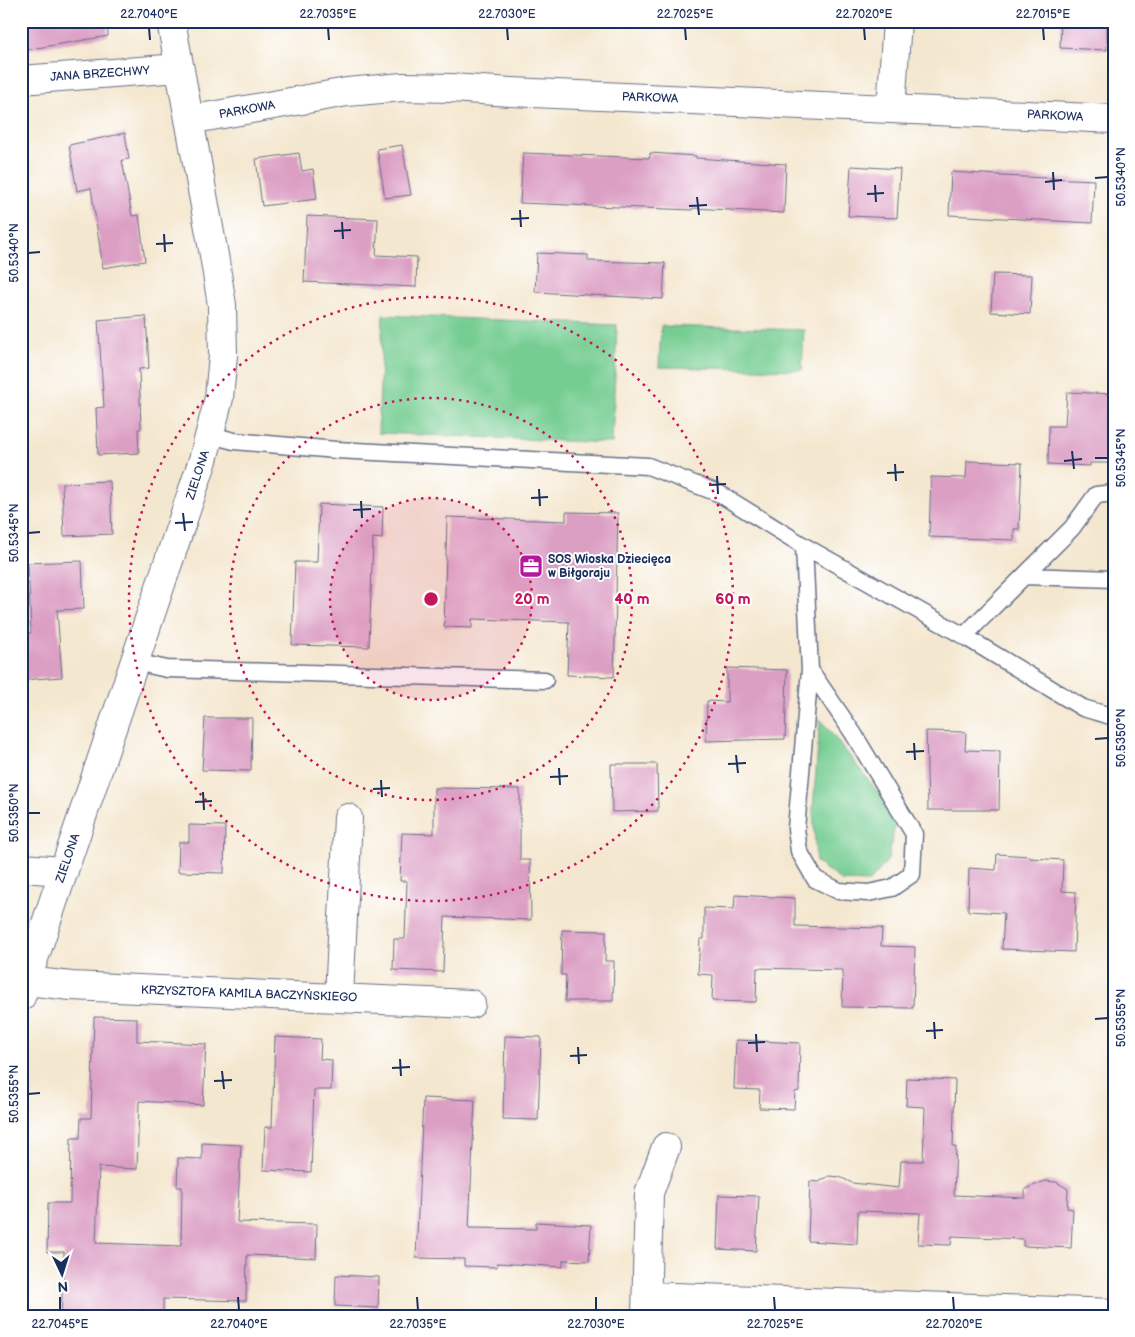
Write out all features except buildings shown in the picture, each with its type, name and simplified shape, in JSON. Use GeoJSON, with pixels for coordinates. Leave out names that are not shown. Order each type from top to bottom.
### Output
{"type":"FeatureCollection","features":[{"type":"Feature","properties":{"kind":"street","name":"ZIELONA"},"geometry":{"type":"LineString","coordinates":[[24,989],[211,435],[218,406],[222,375],[222,305],[171,21]]}},
{"type":"Feature","properties":{"kind":"street"},"geometry":{"type":"LineString","coordinates":[[891,109],[896,21]]}},
{"type":"Feature","properties":{"kind":"street","name":"JANA BRZECHWY"},"geometry":{"type":"LineString","coordinates":[[21,80],[180,68]]}},
{"type":"Feature","properties":{"kind":"street","name":"PARKOWA"},"geometry":{"type":"LineString","coordinates":[[189,120],[347,92],[403,87],[1114,119]]}},
{"type":"Feature","properties":{"kind":"street"},"geometry":{"type":"LineString","coordinates":[[340,997],[348,818]]}},
{"type":"Feature","properties":{"kind":"street"},"geometry":{"type":"LineString","coordinates":[[21,868],[64,871]]}},
{"type":"Feature","properties":{"kind":"street","name":"KRZYSZTOFA KAMILA BACZYŃSKIEGO"},"geometry":{"type":"LineString","coordinates":[[24,989],[71,986],[471,1004]]}},
{"type":"Feature","properties":{"kind":"street"},"geometry":{"type":"LineString","coordinates":[[666,1147],[649,1193],[646,1306],[1114,1313]]}},
{"type":"Feature","properties":{"kind":"lane"},"geometry":{"type":"LineString","coordinates":[[211,435],[234,441],[336,450],[648,466],[720,494],[804,546],[964,636],[1083,708],[1114,717]]}},
{"type":"Feature","properties":{"kind":"lane"},"geometry":{"type":"LineString","coordinates":[[964,636],[1072,528],[1096,495],[1114,493]]}},
{"type":"Feature","properties":{"kind":"lane"},"geometry":{"type":"LineString","coordinates":[[804,546],[810,670],[796,829],[799,852],[815,879],[839,891],[868,893],[892,888],[912,874],[914,834],[853,733],[810,670]]}},
{"type":"Feature","properties":{"kind":"lane"},"geometry":{"type":"LineString","coordinates":[[1024,576],[1114,579]]}},
{"type":"Feature","properties":{"kind":"lane"},"geometry":{"type":"LineString","coordinates":[[135,662],[167,669],[545,680]]}},
{"type":"Feature","properties":{"kind":"green space"},"geometry":{"type":"Polygon","coordinates":[[[383,315],[617,325],[612,443],[378,433],[383,315]]]}},
{"type":"Feature","properties":{"kind":"green space"},"geometry":{"type":"Polygon","coordinates":[[[661,326],[804,330],[802,370],[659,367],[661,326]]]}},
{"type":"Feature","properties":{"kind":"green space"},"geometry":{"type":"Polygon","coordinates":[[[820,719],[886,802],[895,825],[888,860],[869,882],[842,881],[816,862],[813,810],[820,719]]]}},
{"type":"Feature","properties":{"kind":"place","name":"SOS Wioska Dziecięca w Biłgoraju"},"geometry":{"type":"Point","coordinates":[531,566]}}]}
